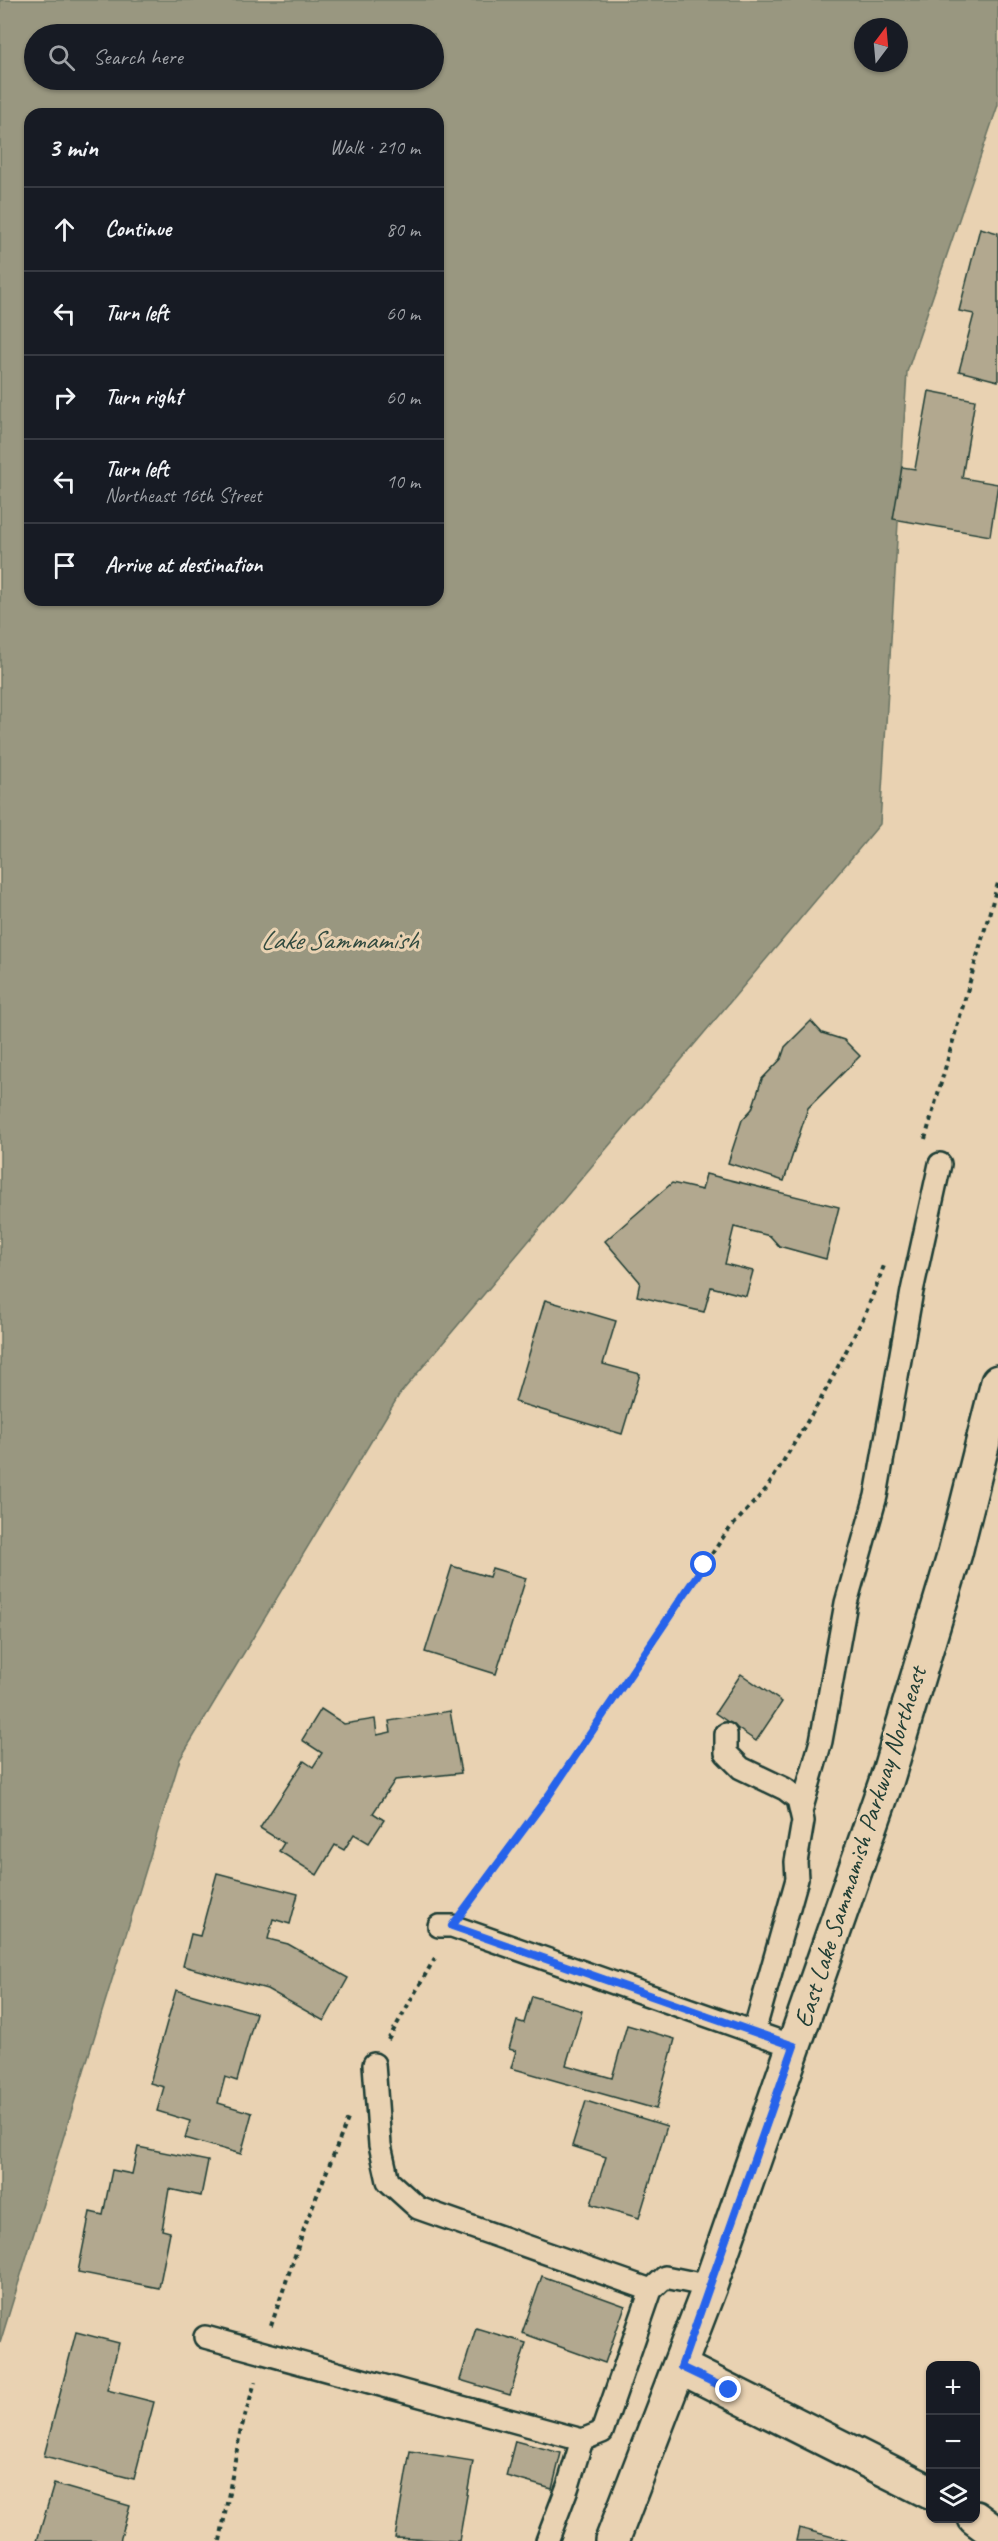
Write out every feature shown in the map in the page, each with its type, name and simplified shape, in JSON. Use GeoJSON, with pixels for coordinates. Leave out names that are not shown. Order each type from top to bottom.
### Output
{"type":"FeatureCollection","features":[{"type":"Feature","properties":{"kind":"main road","name":"East Lake Sammamish Parkway Northeast"},"geometry":{"type":"LineString","coordinates":[[612,2541],[681,2367],[887,1779],[955,1552],[998,1382]]}},
{"type":"Feature","properties":{"kind":"main road"},"geometry":{"type":"LineString","coordinates":[[681,2367],[926,2490]]}},
{"type":"Feature","properties":{"kind":"lane"},"geometry":{"type":"LineString","coordinates":[[801,1811],[821,1741],[846,1603],[876,1496],[912,1291],[940,1164]]}},
{"type":"Feature","properties":{"kind":"lane"},"geometry":{"type":"LineString","coordinates":[[726,1734],[726,1753],[741,1768],[785,1789],[798,1799],[803,1821],[796,1862],[797,1879],[754,2032]]}},
{"type":"Feature","properties":{"kind":"lane"},"geometry":{"type":"LineString","coordinates":[[445,1926],[794,2046]]}},
{"type":"Feature","properties":{"kind":"lane"},"geometry":{"type":"LineString","coordinates":[[374,2064],[381,2145],[388,2181],[418,2208],[651,2289]]}},
{"type":"Feature","properties":{"kind":"lane"},"geometry":{"type":"LineString","coordinates":[[205,2337],[582,2440],[602,2432],[651,2289],[665,2277],[710,2286]]}},
{"type":"Feature","properties":{"kind":"lane"},"geometry":{"type":"LineString","coordinates":[[547,2541],[568,2486],[582,2440]]}},
{"type":"Feature","properties":{"kind":"path"},"geometry":{"type":"LineString","coordinates":[[924,1142],[998,883]]}},
{"type":"Feature","properties":{"kind":"path"},"geometry":{"type":"LineString","coordinates":[[374,2064],[418,1990],[445,1926],[549,1795],[726,1533],[767,1488],[821,1399],[865,1315],[886,1259]]}},
{"type":"Feature","properties":{"kind":"path"},"geometry":{"type":"LineString","coordinates":[[220,2541],[240,2433],[263,2352],[307,2220],[349,2117]]}},
{"type":"Feature","properties":{"kind":"water","name":"Lake Sammamish"},"geometry":{"type":"Polygon","coordinates":[[[0,0],[998,0],[998,105],[907,372],[880,824],[399,1395],[180,1759],[0,2343],[0,0]]]}},
{"type":"Feature","properties":{"kind":"building"},"geometry":{"type":"Polygon","coordinates":[[[980,228],[998,233],[998,381],[959,371],[974,314],[959,311],[980,228]]]}},
{"type":"Feature","properties":{"kind":"building"},"geometry":{"type":"Polygon","coordinates":[[[929,391],[975,400],[962,478],[998,484],[990,536],[893,519],[902,467],[915,469],[929,391]]]}},
{"type":"Feature","properties":{"kind":"building"},"geometry":{"type":"Polygon","coordinates":[[[811,1021],[822,1033],[844,1040],[860,1056],[808,1108],[784,1181],[728,1163],[742,1120],[752,1109],[762,1079],[781,1059],[785,1047],[811,1021]]]}},
{"type":"Feature","properties":{"kind":"building"},"geometry":{"type":"Polygon","coordinates":[[[706,1174],[839,1207],[826,1259],[779,1246],[770,1236],[734,1227],[725,1264],[753,1271],[746,1296],[711,1287],[704,1312],[637,1296],[640,1282],[605,1241],[672,1183],[702,1190],[706,1174]]]}},
{"type":"Feature","properties":{"kind":"building"},"geometry":{"type":"Polygon","coordinates":[[[545,1300],[616,1321],[603,1364],[640,1374],[622,1434],[515,1402],[545,1300]]]}},
{"type":"Feature","properties":{"kind":"building"},"geometry":{"type":"Polygon","coordinates":[[[452,1566],[489,1577],[492,1568],[526,1578],[496,1674],[425,1652],[452,1566]]]}},
{"type":"Feature","properties":{"kind":"building"},"geometry":{"type":"Polygon","coordinates":[[[741,1674],[782,1702],[756,1741],[715,1713],[741,1674]]]}},
{"type":"Feature","properties":{"kind":"building"},"geometry":{"type":"Polygon","coordinates":[[[321,1709],[344,1724],[375,1719],[377,1735],[391,1732],[389,1721],[450,1711],[461,1773],[395,1780],[373,1813],[384,1820],[369,1843],[354,1834],[344,1850],[335,1845],[317,1875],[279,1851],[284,1843],[260,1828],[304,1761],[313,1767],[322,1753],[302,1740],[321,1709]]]}},
{"type":"Feature","properties":{"kind":"building"},"geometry":{"type":"Polygon","coordinates":[[[217,1873],[298,1894],[290,1924],[273,1919],[268,1939],[288,1944],[348,1978],[324,2021],[267,1989],[183,1966],[191,1934],[200,1936],[217,1873]]]}},
{"type":"Feature","properties":{"kind":"building"},"geometry":{"type":"Polygon","coordinates":[[[176,1990],[256,2013],[237,2081],[225,2077],[218,2103],[252,2113],[241,2154],[185,2138],[190,2121],[157,2111],[164,2087],[150,2083],[176,1990]]]}},
{"type":"Feature","properties":{"kind":"building"},"geometry":{"type":"Polygon","coordinates":[[[532,1996],[582,2011],[566,2065],[612,2078],[627,2025],[675,2039],[656,2109],[511,2068],[516,2051],[509,2049],[517,2021],[524,2023],[532,1996]]]}},
{"type":"Feature","properties":{"kind":"building"},"geometry":{"type":"Polygon","coordinates":[[[586,2101],[667,2126],[639,2218],[591,2204],[606,2157],[572,2146],[586,2101]]]}},
{"type":"Feature","properties":{"kind":"building"},"geometry":{"type":"Polygon","coordinates":[[[138,2147],[208,2161],[201,2196],[169,2189],[162,2230],[170,2232],[159,2288],[78,2272],[90,2212],[103,2215],[112,2170],[132,2174],[138,2147]]]}},
{"type":"Feature","properties":{"kind":"building"},"geometry":{"type":"Polygon","coordinates":[[[542,2276],[625,2306],[605,2363],[522,2333],[542,2276]]]}},
{"type":"Feature","properties":{"kind":"building"},"geometry":{"type":"Polygon","coordinates":[[[476,2328],[526,2343],[510,2395],[460,2380],[476,2328]]]}},
{"type":"Feature","properties":{"kind":"building"},"geometry":{"type":"Polygon","coordinates":[[[76,2332],[119,2343],[107,2390],[154,2402],[134,2479],[44,2456],[76,2332]]]}},
{"type":"Feature","properties":{"kind":"building"},"geometry":{"type":"Polygon","coordinates":[[[515,2441],[561,2453],[552,2489],[506,2476],[515,2441]]]}},
{"type":"Feature","properties":{"kind":"building"},"geometry":{"type":"Polygon","coordinates":[[[410,2451],[473,2461],[459,2541],[395,2538],[410,2451]]]}},
{"type":"Feature","properties":{"kind":"building"},"geometry":{"type":"Polygon","coordinates":[[[54,2484],[130,2506],[120,2541],[37,2541],[54,2484]]]}},
{"type":"Feature","properties":{"kind":"building"},"geometry":{"type":"Polygon","coordinates":[[[799,2528],[848,2541],[796,2541],[799,2528]]]}},
{"type":"Feature","properties":{"kind":"route"},"geometry":{"type":"LineString","coordinates":[[704,1565],[616,1699],[549,1795],[452,1926],[794,2046],[681,2367],[729,2390]]}}]}
